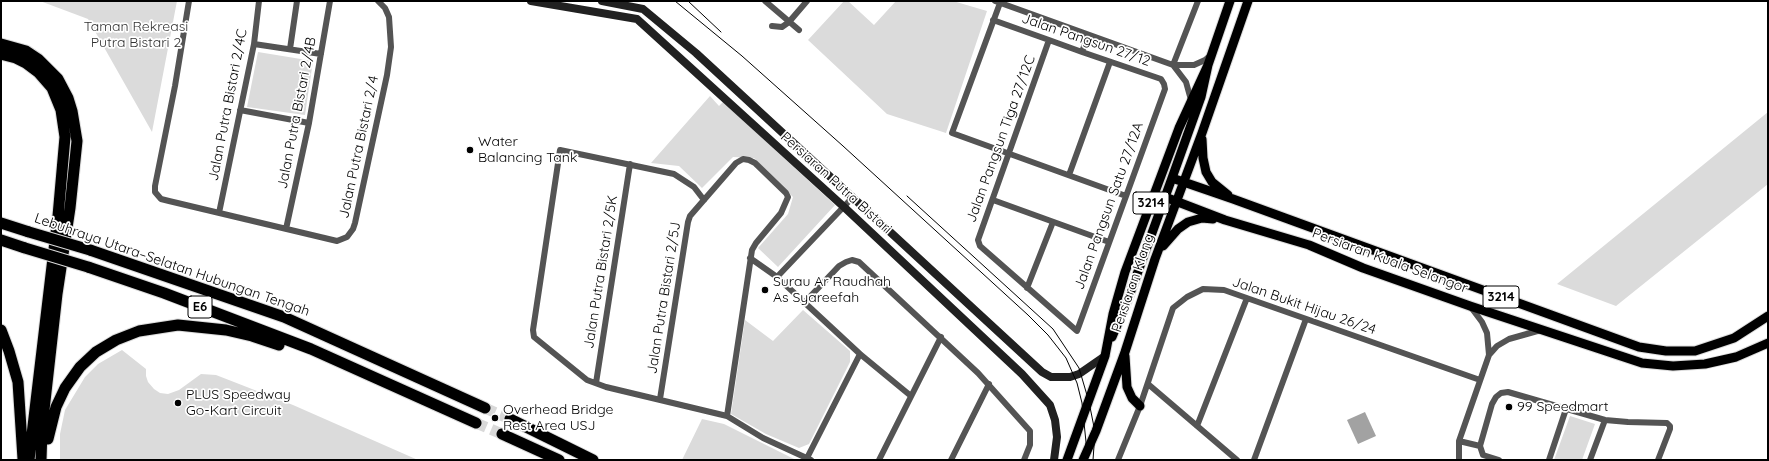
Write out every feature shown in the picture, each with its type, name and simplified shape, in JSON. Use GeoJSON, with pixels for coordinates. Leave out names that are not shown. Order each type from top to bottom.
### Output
{"type":"FeatureCollection","features":[{"type":"Feature","properties":{"kind":"highway"},"geometry":{"type":"LineString","coordinates":[[1,44],[26,51],[38,59],[58,79],[68,98],[72,111],[77,141],[70,208],[56,302],[42,428],[41,460]]}},
{"type":"Feature","properties":{"kind":"highway"},"geometry":{"type":"LineString","coordinates":[[1,54],[16,58],[26,63],[38,72],[52,88],[61,110],[65,137],[58,216],[28,460]]}},
{"type":"Feature","properties":{"kind":"highway","name":"Lebuhraya Utara–Selatan Hubungan Tengah"},"geometry":{"type":"LineString","coordinates":[[3,223],[90,250],[284,317],[485,408]]}},
{"type":"Feature","properties":{"kind":"highway","name":"Lebuhraya Utara–Selatan Hubungan Tengah"},"geometry":{"type":"LineString","coordinates":[[1,240],[88,267],[164,293],[311,349],[476,423]]}},
{"type":"Feature","properties":{"kind":"highway"},"geometry":{"type":"LineString","coordinates":[[46,460],[48,434],[56,407],[65,388],[80,367],[96,352],[116,340],[139,331],[178,324],[226,330],[252,336],[288,348],[311,349]]}},
{"type":"Feature","properties":{"kind":"highway"},"geometry":{"type":"LineString","coordinates":[[1,330],[18,382],[23,460]]}},
{"type":"Feature","properties":{"kind":"highway"},"geometry":{"type":"LineString","coordinates":[[510,419],[593,460]]}},
{"type":"Feature","properties":{"kind":"highway"},"geometry":{"type":"LineString","coordinates":[[502,434],[559,460]]}},
{"type":"Feature","properties":{"kind":"main road","name":"Persiaran Putra Bistari"},"geometry":{"type":"LineString","coordinates":[[531,1],[637,19],[844,207],[1022,374],[1050,405],[1055,420],[1057,437],[1054,460]]}},
{"type":"Feature","properties":{"kind":"main road","name":"Persiaran Putra Bistari"},"geometry":{"type":"LineString","coordinates":[[602,1],[643,9],[696,53],[1042,372],[1052,377],[1070,377],[1079,374],[1104,356]]}},
{"type":"Feature","properties":{"kind":"main road","name":"Persiaran Klang"},"geometry":{"type":"LineString","coordinates":[[1068,460],[1108,345],[1128,299],[1201,97],[1208,65],[1230,1]]}},
{"type":"Feature","properties":{"kind":"main road","name":"Persiaran Klang"},"geometry":{"type":"LineString","coordinates":[[1083,460],[1096,431],[1155,259],[1202,134],[1248,1]]}},
{"type":"Feature","properties":{"kind":"main road","name":"Persiaran Klang"},"geometry":{"type":"LineString","coordinates":[[1108,345],[1109,330],[1125,272],[1190,100],[1208,65]]}},
{"type":"Feature","properties":{"kind":"main road"},"geometry":{"type":"LineString","coordinates":[[1202,134],[1203,158],[1206,172],[1212,182],[1233,199]]}},
{"type":"Feature","properties":{"kind":"main road","name":"Persiaran Kuala Selangor"},"geometry":{"type":"LineString","coordinates":[[1172,178],[1639,347],[1666,351],[1695,351],[1734,338],[1768,316]]}},
{"type":"Feature","properties":{"kind":"main road","name":"Persiaran Kuala Selangor"},"geometry":{"type":"LineString","coordinates":[[1165,197],[1225,220],[1309,245],[1363,268],[1470,306],[1642,363],[1673,366],[1705,364],[1736,357],[1768,343]]}},
{"type":"Feature","properties":{"kind":"main road"},"geometry":{"type":"LineString","coordinates":[[1155,259],[1168,239],[1188,222],[1202,218],[1225,220]]}},
{"type":"Feature","properties":{"kind":"main road"},"geometry":{"type":"LineString","coordinates":[[1124,352],[1128,388],[1132,398],[1140,406]]}},
{"type":"Feature","properties":{"kind":"street"},"geometry":{"type":"LineString","coordinates":[[189,1],[155,192],[162,198],[169,201],[286,229]]}},
{"type":"Feature","properties":{"kind":"street","name":"Jalan Putra Bistari 2/4C"},"geometry":{"type":"LineString","coordinates":[[219,213],[254,44],[259,1]]}},
{"type":"Feature","properties":{"kind":"street"},"geometry":{"type":"LineString","coordinates":[[290,49],[297,1]]}},
{"type":"Feature","properties":{"kind":"street","name":"Jalan Putra Bistari 2/4B"},"geometry":{"type":"LineString","coordinates":[[286,229],[309,123],[330,1]]}},
{"type":"Feature","properties":{"kind":"street","name":"Jalan Putra Bistari 2/4"},"geometry":{"type":"LineString","coordinates":[[286,229],[337,241],[346,237],[353,229],[376,130],[390,60],[391,47],[389,16],[385,8],[378,1]]}},
{"type":"Feature","properties":{"kind":"street"},"geometry":{"type":"LineString","coordinates":[[765,1],[799,30]]}},
{"type":"Feature","properties":{"kind":"street"},"geometry":{"type":"LineString","coordinates":[[772,26],[782,27],[789,22],[807,1]]}},
{"type":"Feature","properties":{"kind":"street"},"geometry":{"type":"LineString","coordinates":[[1173,65],[1198,1]]}},
{"type":"Feature","properties":{"kind":"street"},"geometry":{"type":"LineString","coordinates":[[1126,196],[952,133],[993,20],[997,2],[1173,65],[1194,66],[1205,60],[1212,53]]}},
{"type":"Feature","properties":{"kind":"street","name":"Jalan Pangsun 27/12"},"geometry":{"type":"LineString","coordinates":[[993,20],[1160,79],[1164,84],[1165,89]]}},
{"type":"Feature","properties":{"kind":"street"},"geometry":{"type":"LineString","coordinates":[[1082,52],[1088,35]]}},
{"type":"Feature","properties":{"kind":"street","name":"Jalan Pangsun Tiga 27/12C"},"geometry":{"type":"LineString","coordinates":[[1027,288],[980,246],[978,240],[1049,40]]}},
{"type":"Feature","properties":{"kind":"street"},"geometry":{"type":"LineString","coordinates":[[254,44],[321,54]]}},
{"type":"Feature","properties":{"kind":"street"},"geometry":{"type":"LineString","coordinates":[[1069,175],[1110,62]]}},
{"type":"Feature","properties":{"kind":"street"},"geometry":{"type":"LineString","coordinates":[[1173,65],[1186,82],[1190,100]]}},
{"type":"Feature","properties":{"kind":"street","name":"Jalan Pangsun Satu 27/12A"},"geometry":{"type":"LineString","coordinates":[[1027,288],[1077,331],[1165,89]]}},
{"type":"Feature","properties":{"kind":"street"},"geometry":{"type":"LineString","coordinates":[[240,110],[309,123]]}},
{"type":"Feature","properties":{"kind":"street"},"geometry":{"type":"LineString","coordinates":[[704,200],[694,188],[674,174],[560,150],[533,330],[534,337],[539,343],[586,380],[727,416],[763,438],[809,459],[860,354]]}},
{"type":"Feature","properties":{"kind":"street","name":"Jalan Putra Bistari 2/5J"},"geometry":{"type":"LineString","coordinates":[[660,399],[690,216],[736,163],[743,159],[755,163],[786,193],[788,197],[784,207],[756,243],[750,258]]}},
{"type":"Feature","properties":{"kind":"street","name":"Jalan Putra Bistari 2/5K"},"geometry":{"type":"LineString","coordinates":[[596,383],[630,164]]}},
{"type":"Feature","properties":{"kind":"street"},"geometry":{"type":"LineString","coordinates":[[777,277],[852,198]]}},
{"type":"Feature","properties":{"kind":"street"},"geometry":{"type":"LineString","coordinates":[[993,200],[1109,242]]}},
{"type":"Feature","properties":{"kind":"street"},"geometry":{"type":"LineString","coordinates":[[1027,288],[1053,222]]}},
{"type":"Feature","properties":{"kind":"street"},"geometry":{"type":"LineString","coordinates":[[727,416],[750,258],[777,277],[860,354],[911,396]]}},
{"type":"Feature","properties":{"kind":"street"},"geometry":{"type":"LineString","coordinates":[[804,303],[839,266],[852,260],[859,262],[941,337],[989,384],[1030,431],[1030,445],[1024,460]]}},
{"type":"Feature","properties":{"kind":"street","name":"Jalan Bukit Hijau 26/24"},"geometry":{"type":"LineString","coordinates":[[1118,460],[1148,384],[1173,308],[1187,297],[1203,289],[1224,290],[1480,380]]}},
{"type":"Feature","properties":{"kind":"street"},"geometry":{"type":"LineString","coordinates":[[1197,426],[1247,298]]}},
{"type":"Feature","properties":{"kind":"street"},"geometry":{"type":"LineString","coordinates":[[1470,306],[1482,322],[1487,333],[1489,355]]}},
{"type":"Feature","properties":{"kind":"street"},"geometry":{"type":"LineString","coordinates":[[1254,460],[1306,319]]}},
{"type":"Feature","properties":{"kind":"street"},"geometry":{"type":"LineString","coordinates":[[1459,460],[1459,441],[1489,355],[1497,346],[1509,339],[1542,330]]}},
{"type":"Feature","properties":{"kind":"street"},"geometry":{"type":"LineString","coordinates":[[879,460],[941,337]]}},
{"type":"Feature","properties":{"kind":"street"},"geometry":{"type":"LineString","coordinates":[[951,460],[989,384]]}},
{"type":"Feature","properties":{"kind":"street"},"geometry":{"type":"LineString","coordinates":[[1148,384],[1237,460]]}},
{"type":"Feature","properties":{"kind":"street"},"geometry":{"type":"LineString","coordinates":[[1498,460],[1483,455],[1480,446],[1492,404],[1496,397],[1501,393],[1508,392],[1606,420],[1668,423],[1670,430],[1658,460]]}},
{"type":"Feature","properties":{"kind":"street"},"geometry":{"type":"LineString","coordinates":[[1548,460],[1566,409]]}},
{"type":"Feature","properties":{"kind":"street"},"geometry":{"type":"LineString","coordinates":[[1590,460],[1606,420]]}},
{"type":"Feature","properties":{"kind":"street"},"geometry":{"type":"LineString","coordinates":[[1459,441],[1480,446]]}},
{"type":"Feature","properties":{"kind":"green space","name":"Taman Rekreasi Putra Bistari 2"},"geometry":{"type":"Polygon","coordinates":[[[40,1],[177,1],[152,132],[88,19],[40,1]]]}},
{"type":"Feature","properties":{"kind":"green space"},"geometry":{"type":"Polygon","coordinates":[[[844,1],[848,1],[874,25],[896,1],[953,1],[987,11],[946,133],[887,114],[808,40],[844,1]]]}},
{"type":"Feature","properties":{"kind":"green space"},"geometry":{"type":"Polygon","coordinates":[[[258,52],[313,61],[305,115],[247,107],[258,52]]]}},
{"type":"Feature","properties":{"kind":"green space"},"geometry":{"type":"Polygon","coordinates":[[[710,96],[719,106],[723,102],[835,205],[778,267],[758,248],[788,214],[793,197],[754,158],[733,157],[702,188],[679,166],[651,163],[710,96]]]}},
{"type":"Feature","properties":{"kind":"green space"},"geometry":{"type":"Polygon","coordinates":[[[1768,112],[1768,184],[1616,306],[1557,284],[1768,112]]]}},
{"type":"Feature","properties":{"kind":"green space"},"geometry":{"type":"Polygon","coordinates":[[[803,310],[850,351],[850,362],[809,444],[799,448],[766,434],[731,414],[745,320],[773,341],[803,310]]]}},
{"type":"Feature","properties":{"kind":"green space","name":"PLUS Speedway Go-Kart Circuit"},"geometry":{"type":"Polygon","coordinates":[[[122,350],[146,369],[148,382],[160,393],[168,394],[179,390],[201,374],[216,375],[293,405],[418,460],[60,460],[60,434],[65,410],[85,377],[98,364],[122,350]]]}},
{"type":"Feature","properties":{"kind":"green space"},"geometry":{"type":"Polygon","coordinates":[[[1570,416],[1595,424],[1582,460],[1554,460],[1570,416]]]}},
{"type":"Feature","properties":{"kind":"green space"},"geometry":{"type":"Polygon","coordinates":[[[702,419],[724,424],[796,460],[682,460],[702,419]]]}},
{"type":"Feature","properties":{"kind":"shaded area"},"geometry":{"type":"Polygon","coordinates":[[[1365,412],[1376,436],[1358,444],[1347,420],[1365,412]]]}},
{"type":"Feature","properties":{"kind":"tunnel"},"geometry":{"type":"LineString","coordinates":[[485,408],[510,419]]}},
{"type":"Feature","properties":{"kind":"tunnel"},"geometry":{"type":"LineString","coordinates":[[476,423],[502,434]]}},
{"type":"Feature","properties":{"kind":"tram line"},"geometry":{"type":"LineString","coordinates":[[675,1],[742,56],[843,146],[1048,335],[1066,358],[1077,383],[1082,403],[1086,442],[1085,460]]}},
{"type":"Feature","properties":{"kind":"tram line"},"geometry":{"type":"LineString","coordinates":[[688,1],[721,32]]}},
{"type":"Feature","properties":{"kind":"tram line"},"geometry":{"type":"LineString","coordinates":[[907,196],[1053,329],[1079,368],[1089,402],[1095,432],[1093,460]]}},
{"type":"Feature","properties":{"kind":"place","name":"Water Balancing Tank"},"geometry":{"type":"Point","coordinates":[470,150]}},
{"type":"Feature","properties":{"kind":"place","name":"Surau Ar Raudhah As Syareefah"},"geometry":{"type":"Point","coordinates":[765,290]}},
{"type":"Feature","properties":{"kind":"place","name":"PLUS Speedway Go-Kart Circuit"},"geometry":{"type":"Point","coordinates":[178,403]}},
{"type":"Feature","properties":{"kind":"place","name":"99 Speedmart"},"geometry":{"type":"Point","coordinates":[1509,407]}},
{"type":"Feature","properties":{"kind":"place","name":"Overhead Bridge Rest Area USJ"},"geometry":{"type":"Point","coordinates":[495,418]}}]}
